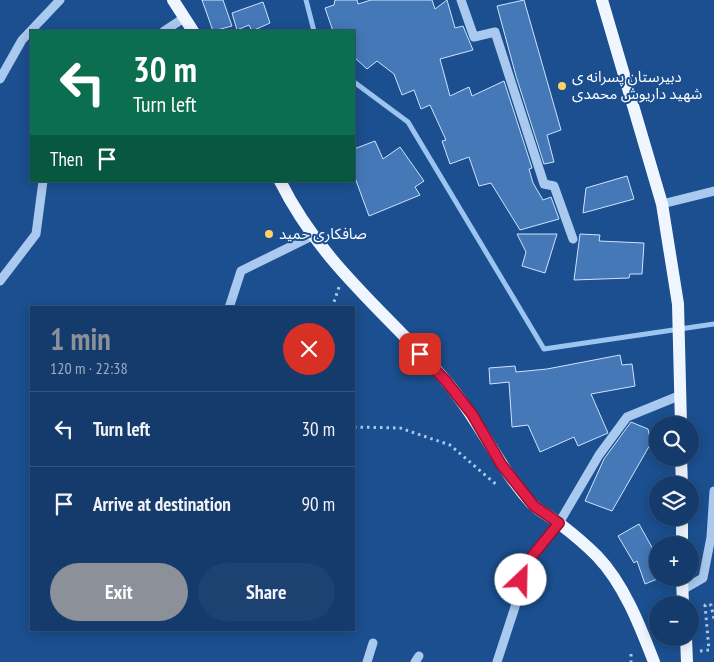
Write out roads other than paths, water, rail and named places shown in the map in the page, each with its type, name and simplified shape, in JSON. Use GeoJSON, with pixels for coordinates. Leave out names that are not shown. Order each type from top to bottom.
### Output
{"type":"FeatureCollection","features":[{"type":"Feature","properties":{"kind":"main road"},"geometry":{"type":"LineString","coordinates":[[173,0],[192,30]]}},
{"type":"Feature","properties":{"kind":"main road"},"geometry":{"type":"LineString","coordinates":[[602,0],[662,204],[678,304],[681,416]]}},
{"type":"Feature","properties":{"kind":"main road"},"geometry":{"type":"LineString","coordinates":[[281,182],[312,236],[344,275],[446,381],[472,414],[501,464],[534,506],[559,523],[598,557],[624,595],[654,662]]}},
{"type":"Feature","properties":{"kind":"main road"},"geometry":{"type":"LineString","coordinates":[[686,646],[687,662]]}},
{"type":"Feature","properties":{"kind":"street"},"geometry":{"type":"LineString","coordinates":[[32,30],[60,0]]}},
{"type":"Feature","properties":{"kind":"street"},"geometry":{"type":"LineString","coordinates":[[461,0],[474,37],[495,32],[544,184],[554,186],[574,239]]}},
{"type":"Feature","properties":{"kind":"street"},"geometry":{"type":"LineString","coordinates":[[166,30],[184,18]]}},
{"type":"Feature","properties":{"kind":"street"},"geometry":{"type":"LineString","coordinates":[[0,80],[22,40],[30,32]]}},
{"type":"Feature","properties":{"kind":"street"},"geometry":{"type":"LineString","coordinates":[[0,281],[36,234],[43,182]]}},
{"type":"Feature","properties":{"kind":"street"},"geometry":{"type":"LineString","coordinates":[[662,204],[714,191]]}},
{"type":"Feature","properties":{"kind":"street"},"geometry":{"type":"LineString","coordinates":[[230,306],[241,271],[312,236]]}},
{"type":"Feature","properties":{"kind":"street"},"geometry":{"type":"LineString","coordinates":[[497,662],[515,607],[524,566],[559,523],[599,455],[627,417],[681,394]]}},
{"type":"Feature","properties":{"kind":"street"},"geometry":{"type":"LineString","coordinates":[[699,579],[703,578],[711,537],[714,491]]}},
{"type":"Feature","properties":{"kind":"street"},"geometry":{"type":"LineString","coordinates":[[367,662],[373,643]]}},
{"type":"Feature","properties":{"kind":"waterway"},"geometry":{"type":"LineString","coordinates":[[306,0],[314,30]]}},
{"type":"Feature","properties":{"kind":"waterway"},"geometry":{"type":"LineString","coordinates":[[355,83],[408,122],[544,349],[714,324]]}},
{"type":"Feature","properties":{"kind":"place","name":"دبیرستان پسرانه ی شهید داریوش محمدی"},"geometry":{"type":"Point","coordinates":[562,86]}},
{"type":"Feature","properties":{"kind":"place","name":"صافکاری حمید"},"geometry":{"type":"Point","coordinates":[269,234]}}]}
